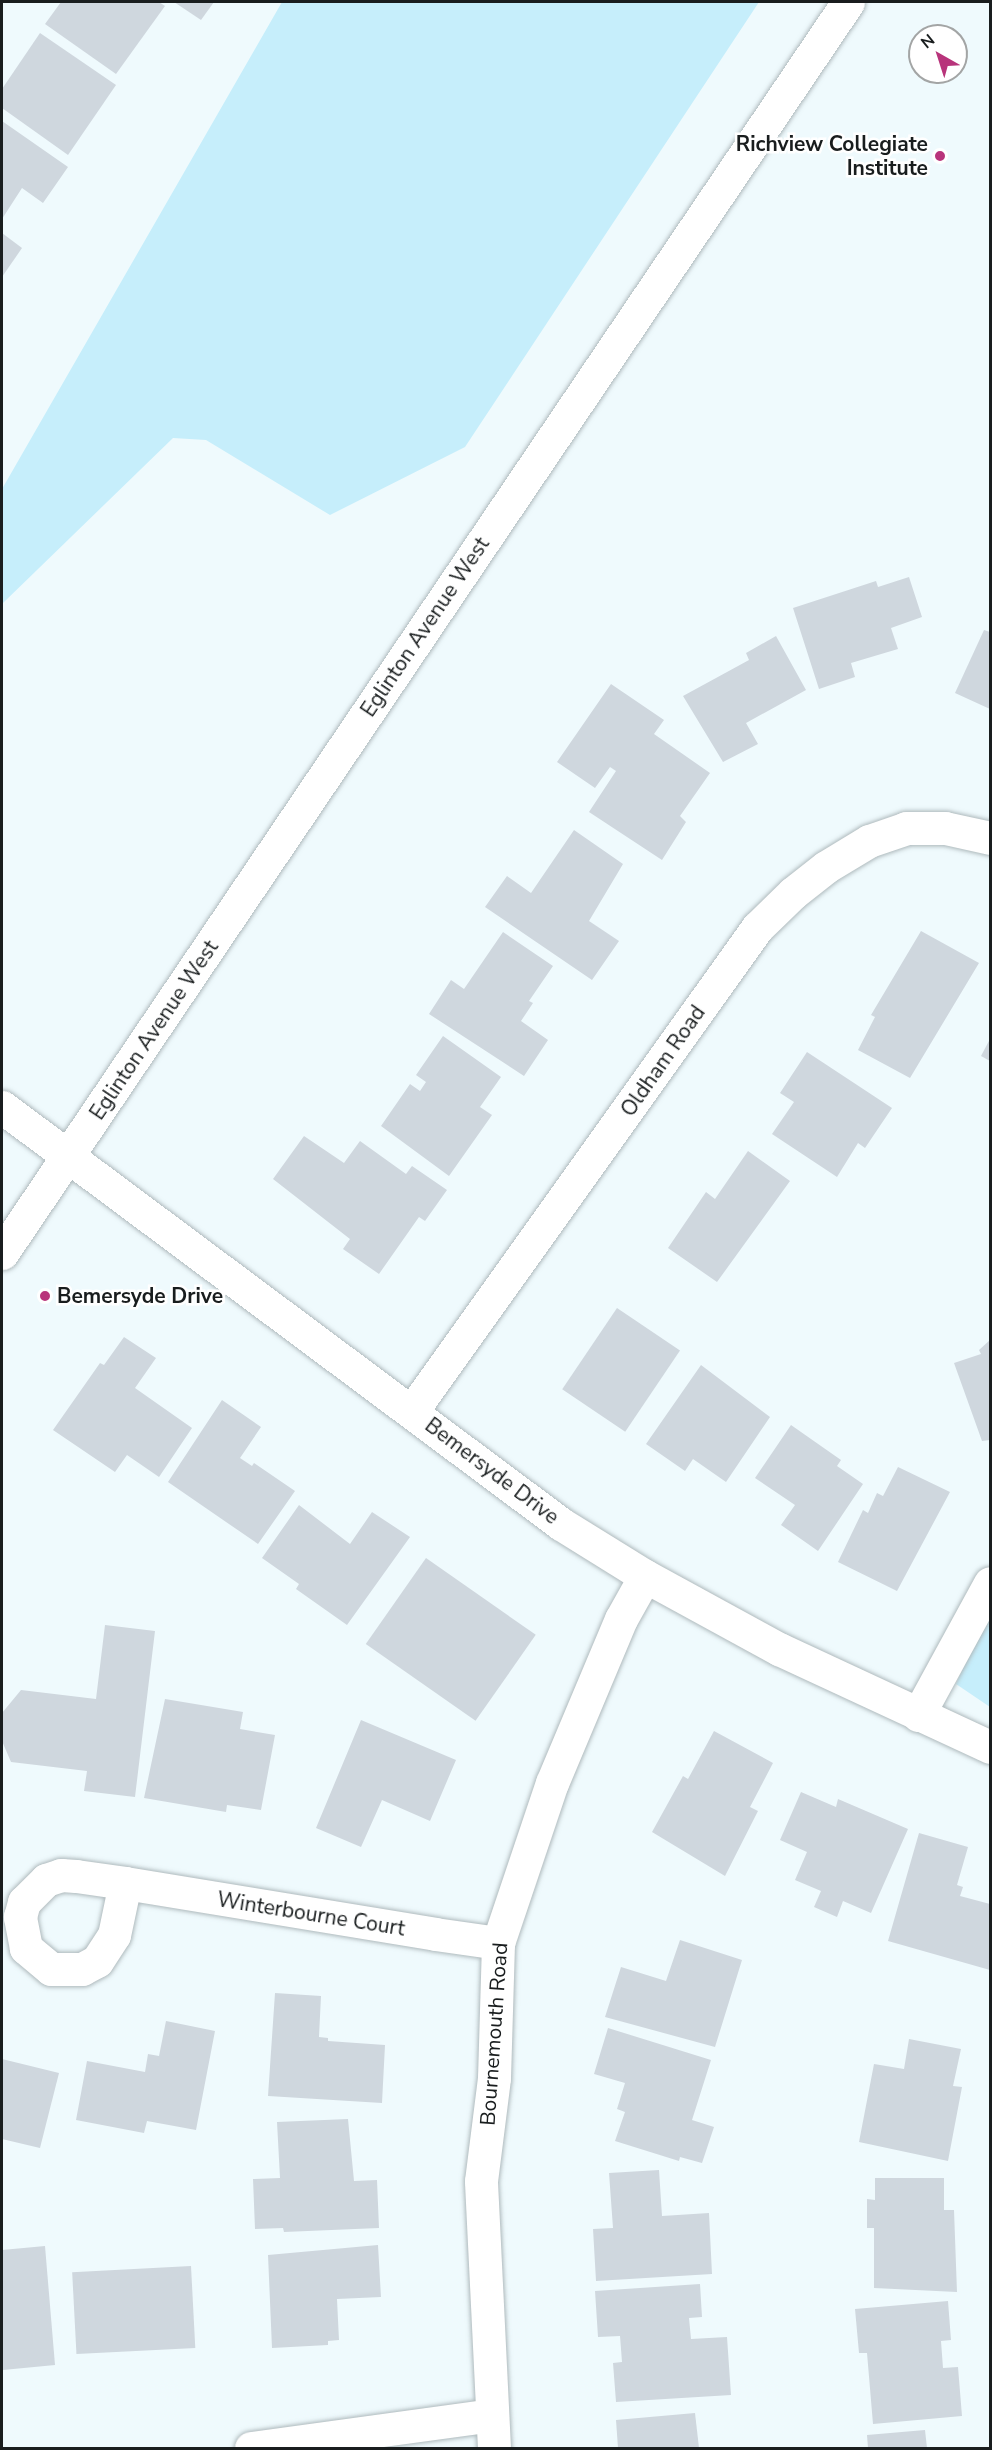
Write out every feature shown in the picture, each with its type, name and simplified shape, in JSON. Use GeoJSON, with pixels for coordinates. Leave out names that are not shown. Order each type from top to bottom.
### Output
{"type":"FeatureCollection","features":[{"type":"Feature","properties":{"kind":"street","name":"Eglinton Avenue West"},"geometry":{"type":"LineString","coordinates":[[2,1252],[848,2]]}},
{"type":"Feature","properties":{"kind":"street","name":"Oldham Road"},"geometry":{"type":"LineString","coordinates":[[412,1411],[758,928],[793,893],[826,867],[869,842],[906,828],[945,828],[990,838]]}},
{"type":"Feature","properties":{"kind":"street","name":"Bemersyde Drive"},"geometry":{"type":"LineString","coordinates":[[2,1107],[561,1524],[645,1576],[779,1648],[990,1747]]}},
{"type":"Feature","properties":{"kind":"street","name":"Bournemouth Road"},"geometry":{"type":"LineString","coordinates":[[494,2448],[481,2181],[494,2078],[498,1943],[552,1783],[621,1618],[645,1576]]}},
{"type":"Feature","properties":{"kind":"street"},"geometry":{"type":"LineString","coordinates":[[918,1715],[990,1583]]}},
{"type":"Feature","properties":{"kind":"street","name":"Winterbourne Court"},"geometry":{"type":"LineString","coordinates":[[125,1883],[498,1943]]}},
{"type":"Feature","properties":{"kind":"street"},"geometry":{"type":"LineString","coordinates":[[251,2448],[492,2415]]}},
{"type":"Feature","properties":{"kind":"shaded area"},"geometry":{"type":"Polygon","coordinates":[[[282,2],[759,2],[465,447],[330,515],[206,440],[173,438],[3,603],[2,489],[282,2]]]}},
{"type":"Feature","properties":{"kind":"shaded area"},"geometry":{"type":"Polygon","coordinates":[[[990,1606],[990,1707],[956,1684],[990,1606]]]}},
{"type":"Feature","properties":{"kind":"building"},"geometry":{"type":"Polygon","coordinates":[[[61,2],[159,2],[165,6],[116,74],[45,24],[61,2]]]}},
{"type":"Feature","properties":{"kind":"building"},"geometry":{"type":"Polygon","coordinates":[[[174,2],[214,2],[201,20],[174,2]]]}},
{"type":"Feature","properties":{"kind":"building"},"geometry":{"type":"Polygon","coordinates":[[[40,33],[116,85],[68,155],[2,108],[2,89],[40,33]]]}},
{"type":"Feature","properties":{"kind":"building"},"geometry":{"type":"Polygon","coordinates":[[[2,121],[68,167],[43,203],[22,188],[2,219],[2,121]]]}},
{"type":"Feature","properties":{"kind":"building"},"geometry":{"type":"Polygon","coordinates":[[[2,233],[22,248],[2,277],[2,233]]]}},
{"type":"Feature","properties":{"kind":"building"},"geometry":{"type":"Polygon","coordinates":[[[909,577],[922,617],[891,628],[898,649],[851,663],[855,677],[819,689],[793,608],[876,581],[878,587],[909,577]]]}},
{"type":"Feature","properties":{"kind":"building"},"geometry":{"type":"Polygon","coordinates":[[[984,630],[990,632],[990,709],[955,693],[984,630]]]}},
{"type":"Feature","properties":{"kind":"building"},"geometry":{"type":"Polygon","coordinates":[[[776,636],[806,690],[746,723],[758,744],[723,762],[683,696],[749,660],[746,653],[776,636]]]}},
{"type":"Feature","properties":{"kind":"building"},"geometry":{"type":"Polygon","coordinates":[[[611,684],[664,720],[654,734],[710,773],[680,816],[686,822],[662,860],[589,812],[616,771],[610,767],[595,788],[557,762],[611,684]]]}},
{"type":"Feature","properties":{"kind":"building"},"geometry":{"type":"Polygon","coordinates":[[[574,830],[623,864],[589,921],[619,941],[592,980],[485,907],[507,876],[531,893],[574,830]]]}},
{"type":"Feature","properties":{"kind":"building"},"geometry":{"type":"Polygon","coordinates":[[[921,931],[979,963],[910,1078],[858,1050],[875,1017],[871,1015],[921,931]]]}},
{"type":"Feature","properties":{"kind":"building"},"geometry":{"type":"Polygon","coordinates":[[[503,932],[553,966],[529,1001],[533,1003],[521,1021],[548,1040],[524,1076],[429,1014],[451,980],[464,989],[503,932]]]}},
{"type":"Feature","properties":{"kind":"building"},"geometry":{"type":"Polygon","coordinates":[[[443,1036],[501,1077],[480,1107],[492,1115],[449,1176],[381,1126],[410,1084],[420,1091],[426,1082],[416,1075],[443,1036]]]}},
{"type":"Feature","properties":{"kind":"building"},"geometry":{"type":"Polygon","coordinates":[[[990,1039],[990,1061],[981,1056],[990,1039]]]}},
{"type":"Feature","properties":{"kind":"building"},"geometry":{"type":"Polygon","coordinates":[[[807,1052],[892,1108],[865,1148],[858,1143],[837,1177],[772,1134],[794,1102],[780,1093],[807,1052]]]}},
{"type":"Feature","properties":{"kind":"building"},"geometry":{"type":"Polygon","coordinates":[[[304,1136],[344,1163],[360,1141],[406,1174],[412,1166],[447,1190],[425,1221],[419,1217],[379,1274],[343,1249],[350,1239],[273,1179],[304,1136]]]}},
{"type":"Feature","properties":{"kind":"building"},"geometry":{"type":"Polygon","coordinates":[[[748,1151],[790,1181],[717,1282],[668,1248],[706,1192],[715,1199],[748,1151]]]}},
{"type":"Feature","properties":{"kind":"building"},"geometry":{"type":"Polygon","coordinates":[[[617,1308],[680,1350],[625,1432],[562,1389],[617,1308]]]}},
{"type":"Feature","properties":{"kind":"building"},"geometry":{"type":"Polygon","coordinates":[[[124,1337],[156,1358],[135,1388],[192,1428],[159,1477],[127,1455],[115,1472],[53,1430],[100,1363],[104,1365],[124,1337]]]}},
{"type":"Feature","properties":{"kind":"building"},"geometry":{"type":"Polygon","coordinates":[[[990,1340],[990,1440],[982,1441],[954,1363],[981,1354],[979,1350],[990,1340]]]}},
{"type":"Feature","properties":{"kind":"building"},"geometry":{"type":"Polygon","coordinates":[[[701,1365],[770,1417],[726,1482],[693,1459],[685,1471],[646,1444],[701,1365]]]}},
{"type":"Feature","properties":{"kind":"building"},"geometry":{"type":"Polygon","coordinates":[[[222,1400],[261,1427],[240,1458],[252,1466],[254,1463],[295,1491],[258,1544],[168,1482],[222,1400]]]}},
{"type":"Feature","properties":{"kind":"building"},"geometry":{"type":"Polygon","coordinates":[[[791,1425],[841,1460],[837,1466],[863,1484],[818,1551],[781,1525],[795,1505],[755,1478],[791,1425]]]}},
{"type":"Feature","properties":{"kind":"building"},"geometry":{"type":"Polygon","coordinates":[[[898,1467],[950,1492],[897,1591],[838,1562],[863,1510],[868,1513],[877,1493],[883,1496],[898,1467]]]}},
{"type":"Feature","properties":{"kind":"building"},"geometry":{"type":"Polygon","coordinates":[[[299,1505],[350,1544],[372,1512],[410,1537],[347,1625],[296,1589],[299,1584],[262,1558],[299,1505]]]}},
{"type":"Feature","properties":{"kind":"building"},"geometry":{"type":"Polygon","coordinates":[[[426,1558],[536,1635],[476,1721],[366,1644],[426,1558]]]}},
{"type":"Feature","properties":{"kind":"building"},"geometry":{"type":"Polygon","coordinates":[[[105,1625],[155,1631],[135,1797],[84,1791],[87,1771],[11,1762],[2,1741],[2,1713],[21,1690],[96,1699],[105,1625]]]}},
{"type":"Feature","properties":{"kind":"building"},"geometry":{"type":"Polygon","coordinates":[[[165,1699],[243,1712],[240,1729],[275,1735],[261,1810],[227,1805],[226,1812],[144,1798],[165,1699]]]}},
{"type":"Feature","properties":{"kind":"building"},"geometry":{"type":"Polygon","coordinates":[[[361,1720],[456,1760],[430,1821],[382,1800],[361,1847],[316,1828],[361,1720]]]}},
{"type":"Feature","properties":{"kind":"building"},"geometry":{"type":"Polygon","coordinates":[[[714,1731],[773,1763],[750,1807],[758,1811],[725,1876],[652,1832],[683,1776],[688,1779],[714,1731]]]}},
{"type":"Feature","properties":{"kind":"building"},"geometry":{"type":"Polygon","coordinates":[[[801,1792],[836,1807],[838,1799],[908,1829],[871,1913],[843,1901],[837,1917],[814,1907],[821,1891],[795,1880],[807,1852],[780,1840],[801,1792]]]}},
{"type":"Feature","properties":{"kind":"building"},"geometry":{"type":"Polygon","coordinates":[[[919,1833],[968,1847],[957,1885],[963,1887],[960,1896],[990,1904],[990,1970],[888,1941],[919,1833]]]}},
{"type":"Feature","properties":{"kind":"building"},"geometry":{"type":"Polygon","coordinates":[[[680,1940],[742,1960],[715,2047],[605,2017],[621,1967],[666,1981],[680,1940]]]}},
{"type":"Feature","properties":{"kind":"building"},"geometry":{"type":"Polygon","coordinates":[[[275,1993],[321,1996],[319,2037],[328,2038],[328,2041],[385,2045],[382,2103],[268,2096],[275,1993]]]}},
{"type":"Feature","properties":{"kind":"building"},"geometry":{"type":"Polygon","coordinates":[[[166,2021],[215,2031],[196,2130],[147,2121],[144,2133],[76,2120],[87,2061],[145,2072],[148,2054],[159,2056],[166,2021]]]}},
{"type":"Feature","properties":{"kind":"building"},"geometry":{"type":"Polygon","coordinates":[[[608,2028],[711,2060],[692,2120],[714,2127],[702,2163],[680,2157],[679,2161],[615,2141],[625,2112],[617,2109],[625,2083],[594,2074],[608,2028]]]}},
{"type":"Feature","properties":{"kind":"building"},"geometry":{"type":"Polygon","coordinates":[[[909,2039],[961,2049],[953,2086],[962,2087],[948,2161],[859,2142],[874,2064],[904,2069],[909,2039]]]}},
{"type":"Feature","properties":{"kind":"building"},"geometry":{"type":"Polygon","coordinates":[[[2,2059],[59,2073],[40,2148],[2,2139],[2,2059]]]}},
{"type":"Feature","properties":{"kind":"building"},"geometry":{"type":"Polygon","coordinates":[[[348,2119],[354,2181],[377,2180],[379,2228],[284,2232],[283,2228],[255,2229],[253,2179],[280,2178],[277,2122],[348,2119]]]}},
{"type":"Feature","properties":{"kind":"building"},"geometry":{"type":"Polygon","coordinates":[[[659,2170],[662,2216],[709,2213],[712,2274],[596,2281],[593,2229],[613,2228],[609,2173],[659,2170]]]}},
{"type":"Feature","properties":{"kind":"building"},"geometry":{"type":"Polygon","coordinates":[[[875,2178],[944,2178],[944,2210],[954,2210],[957,2292],[874,2288],[874,2228],[867,2228],[867,2199],[875,2200],[875,2178]]]}},
{"type":"Feature","properties":{"kind":"building"},"geometry":{"type":"Polygon","coordinates":[[[378,2245],[381,2297],[337,2299],[339,2340],[328,2341],[328,2345],[272,2348],[268,2255],[378,2245]]]}},
{"type":"Feature","properties":{"kind":"building"},"geometry":{"type":"Polygon","coordinates":[[[45,2246],[55,2365],[3,2370],[2,2250],[45,2246]]]}},
{"type":"Feature","properties":{"kind":"building"},"geometry":{"type":"Polygon","coordinates":[[[191,2266],[195,2348],[76,2354],[72,2272],[191,2266]]]}},
{"type":"Feature","properties":{"kind":"building"},"geometry":{"type":"Polygon","coordinates":[[[700,2284],[702,2317],[689,2318],[691,2339],[727,2337],[731,2395],[616,2402],[613,2363],[622,2362],[620,2336],[598,2337],[595,2291],[700,2284]]]}},
{"type":"Feature","properties":{"kind":"building"},"geometry":{"type":"Polygon","coordinates":[[[948,2301],[951,2340],[941,2341],[943,2368],[958,2367],[962,2416],[873,2424],[867,2353],[859,2353],[855,2309],[948,2301]]]}},
{"type":"Feature","properties":{"kind":"building"},"geometry":{"type":"Polygon","coordinates":[[[695,2413],[699,2448],[618,2448],[616,2420],[695,2413]]]}},
{"type":"Feature","properties":{"kind":"building"},"geometry":{"type":"Polygon","coordinates":[[[925,2430],[927,2448],[868,2448],[867,2435],[925,2430]]]}},
{"type":"Feature","properties":{"kind":"place","name":"Richview Collegiate Institute"},"geometry":{"type":"Point","coordinates":[940,156]}},
{"type":"Feature","properties":{"kind":"place","name":"Bemersyde Drive"},"geometry":{"type":"Point","coordinates":[45,1296]}}]}
